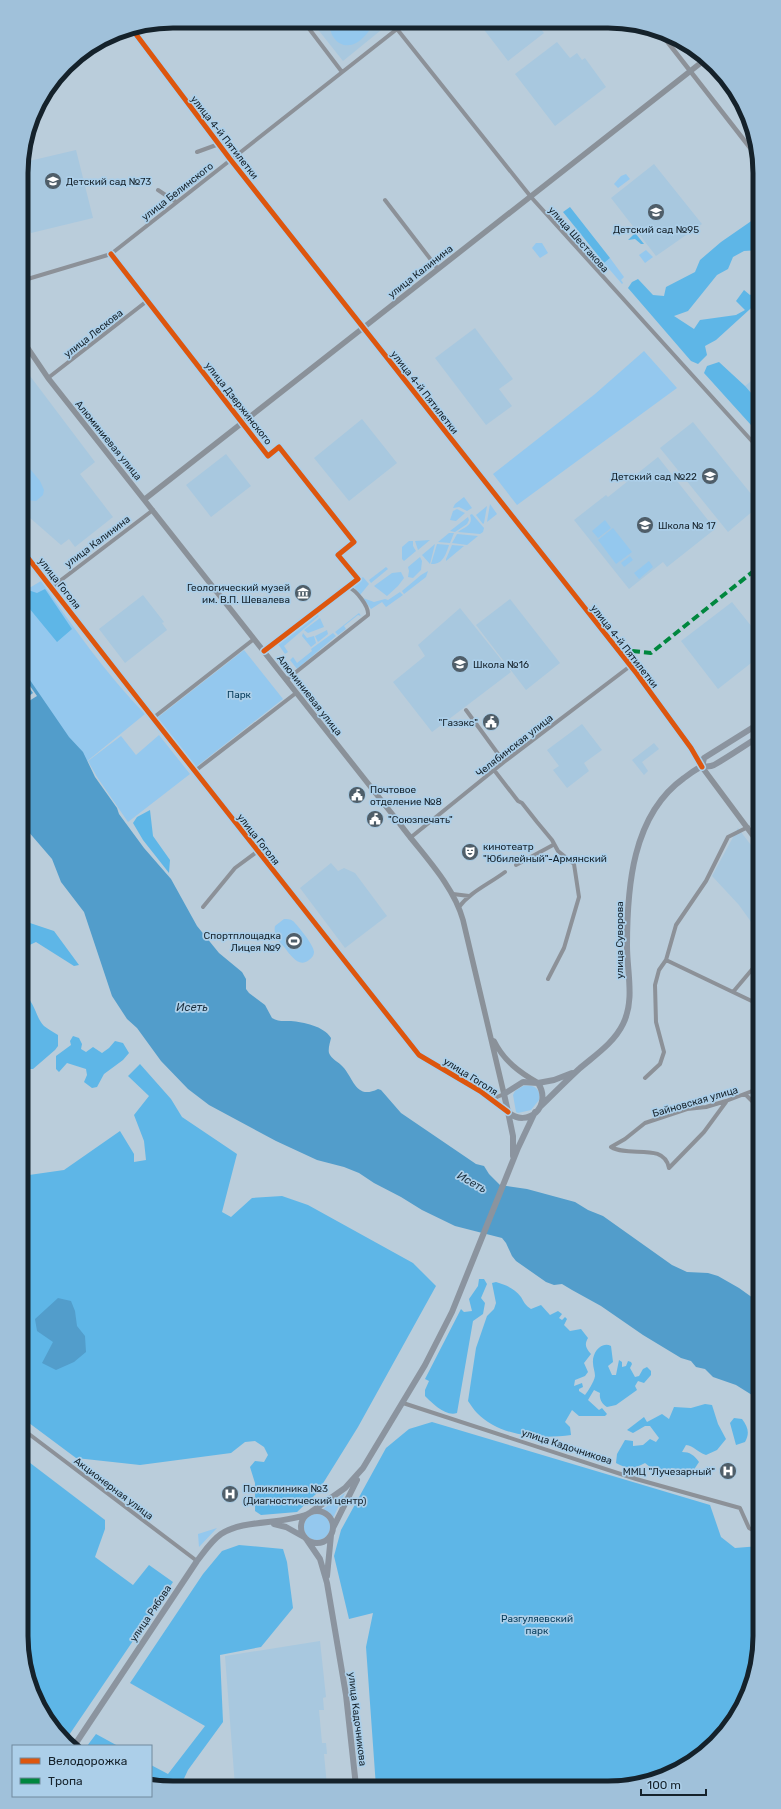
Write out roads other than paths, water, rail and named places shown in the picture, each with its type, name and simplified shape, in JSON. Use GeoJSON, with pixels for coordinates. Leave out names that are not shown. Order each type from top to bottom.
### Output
{"type":"FeatureCollection","features":[{"type":"Feature","properties":{"kind":"main road","name":"улица Калинина"},"geometry":{"type":"LineString","coordinates":[[145,499],[702,62]]}},
{"type":"Feature","properties":{"kind":"main road","name":"Алюминиевая улица"},"geometry":{"type":"LineString","coordinates":[[28,350],[48,378],[145,499],[453,894],[459,907],[490,1031]]}},
{"type":"Feature","properties":{"kind":"main road","name":"улица Суворова"},"geometry":{"type":"LineString","coordinates":[[702,767],[704,758],[753,727]]}},
{"type":"Feature","properties":{"kind":"main road","name":"улица Суворова"},"geometry":{"type":"LineString","coordinates":[[538,1110],[616,1035],[628,1012],[630,995],[627,949],[627,910],[631,875],[637,848],[646,828],[664,797],[683,779],[702,767],[712,766],[753,740]]}},
{"type":"Feature","properties":{"kind":"main road"},"geometry":{"type":"LineString","coordinates":[[702,767],[753,834]]}},
{"type":"Feature","properties":{"kind":"main road"},"geometry":{"type":"LineString","coordinates":[[332,1528],[363,1468],[403,1403],[444,1330],[527,1128],[538,1110],[544,1096],[538,1082],[519,1071],[506,1060],[490,1031]]}},
{"type":"Feature","properties":{"kind":"main road"},"geometry":{"type":"LineString","coordinates":[[490,1031],[514,1142],[513,1157],[509,1172]]}},
{"type":"Feature","properties":{"kind":"main road"},"geometry":{"type":"LineString","coordinates":[[504,1094],[519,1084],[554,1080],[577,1071]]}},
{"type":"Feature","properties":{"kind":"main road"},"geometry":{"type":"LineString","coordinates":[[508,1112],[516,1117],[522,1118],[538,1110]]}},
{"type":"Feature","properties":{"kind":"main road"},"geometry":{"type":"LineString","coordinates":[[266,1523],[298,1518],[309,1513],[345,1488],[363,1468]]}},
{"type":"Feature","properties":{"kind":"main road"},"geometry":{"type":"LineString","coordinates":[[319,1512],[326,1514],[331,1520],[332,1528],[327,1564],[327,1583],[320,1559],[301,1531],[301,1523],[309,1513],[319,1512]]}},
{"type":"Feature","properties":{"kind":"main road"},"geometry":{"type":"LineString","coordinates":[[266,1523],[286,1527],[306,1539],[318,1543],[331,1535]]}},
{"type":"Feature","properties":{"kind":"main road","name":"улица Рябова"},"geometry":{"type":"LineString","coordinates":[[76,1744],[197,1561],[213,1541],[225,1532],[236,1528],[266,1523]]}},
{"type":"Feature","properties":{"kind":"main road","name":"улица Кадочникова"},"geometry":{"type":"LineString","coordinates":[[327,1583],[346,1695],[355,1781]]}},
{"type":"Feature","properties":{"kind":"street"},"geometry":{"type":"LineString","coordinates":[[309,28],[342,72]]}},
{"type":"Feature","properties":{"kind":"street","name":"улица Белинского"},"geometry":{"type":"LineString","coordinates":[[28,279],[111,254],[397,29]]}},
{"type":"Feature","properties":{"kind":"street","name":"улица Шестакова"},"geometry":{"type":"LineString","coordinates":[[397,29],[531,197],[753,442]]}},
{"type":"Feature","properties":{"kind":"street","name":"улица 4-й Пятилетки"},"geometry":{"type":"LineString","coordinates":[[135,33],[230,159],[629,667],[691,748],[702,767]]}},
{"type":"Feature","properties":{"kind":"street"},"geometry":{"type":"LineString","coordinates":[[666,40],[751,149]]}},
{"type":"Feature","properties":{"kind":"street"},"geometry":{"type":"LineString","coordinates":[[197,152],[219,144]]}},
{"type":"Feature","properties":{"kind":"street"},"geometry":{"type":"LineString","coordinates":[[158,190],[176,202]]}},
{"type":"Feature","properties":{"kind":"street"},"geometry":{"type":"LineString","coordinates":[[385,200],[438,269]]}},
{"type":"Feature","properties":{"kind":"street","name":"улица Дзержинского"},"geometry":{"type":"LineString","coordinates":[[111,254],[268,456],[279,447],[354,542],[338,555],[358,579],[348,588]]}},
{"type":"Feature","properties":{"kind":"street","name":"улица Лескова"},"geometry":{"type":"LineString","coordinates":[[48,378],[147,301]]}},
{"type":"Feature","properties":{"kind":"street","name":"улица Калинина"},"geometry":{"type":"LineString","coordinates":[[52,587],[153,510]]}},
{"type":"Feature","properties":{"kind":"street","name":"улица Гоголя"},"geometry":{"type":"LineString","coordinates":[[28,558],[419,1055],[480,1091],[508,1112]]}},
{"type":"Feature","properties":{"kind":"street"},"geometry":{"type":"LineString","coordinates":[[264,651],[341,591],[352,588],[366,606],[368,615],[286,680]]}},
{"type":"Feature","properties":{"kind":"street"},"geometry":{"type":"LineString","coordinates":[[153,718],[254,639]]}},
{"type":"Feature","properties":{"kind":"street","name":"Челябинская улица"},"geometry":{"type":"LineString","coordinates":[[410,838],[504,762],[629,667]]}},
{"type":"Feature","properties":{"kind":"street"},"geometry":{"type":"LineString","coordinates":[[195,771],[296,693]]}},
{"type":"Feature","properties":{"kind":"street"},"geometry":{"type":"LineString","coordinates":[[466,710],[504,762]]}},
{"type":"Feature","properties":{"kind":"street"},"geometry":{"type":"LineString","coordinates":[[494,770],[518,801],[522,803],[558,851],[574,864],[579,898],[564,948],[548,979]]}},
{"type":"Feature","properties":{"kind":"street"},"geometry":{"type":"LineString","coordinates":[[645,1078],[660,1064],[664,1052],[656,1022],[655,985],[658,970],[666,960],[676,925],[706,881],[728,837],[748,827]]}},
{"type":"Feature","properties":{"kind":"street"},"geometry":{"type":"LineString","coordinates":[[516,864],[553,845]]}},
{"type":"Feature","properties":{"kind":"street"},"geometry":{"type":"LineString","coordinates":[[204,907],[235,868],[258,851]]}},
{"type":"Feature","properties":{"kind":"street"},"geometry":{"type":"LineString","coordinates":[[459,907],[469,896],[505,872]]}},
{"type":"Feature","properties":{"kind":"street"},"geometry":{"type":"LineString","coordinates":[[453,894],[469,896]]}},
{"type":"Feature","properties":{"kind":"street"},"geometry":{"type":"LineString","coordinates":[[666,960],[753,1002]]}},
{"type":"Feature","properties":{"kind":"street"},"geometry":{"type":"LineString","coordinates":[[733,992],[753,968]]}},
{"type":"Feature","properties":{"kind":"street"},"geometry":{"type":"LineString","coordinates":[[480,1091],[497,1097],[504,1094]]}},
{"type":"Feature","properties":{"kind":"street","name":"Байновская улица"},"geometry":{"type":"LineString","coordinates":[[726,1101],[704,1132],[669,1168],[668,1161],[664,1156],[650,1152],[620,1151],[611,1147],[625,1139],[645,1123],[687,1109],[706,1107],[753,1091]]}},
{"type":"Feature","properties":{"kind":"street"},"geometry":{"type":"LineString","coordinates":[[745,1094],[753,1102]]}},
{"type":"Feature","properties":{"kind":"street","name":"улица Кадочникова"},"geometry":{"type":"LineString","coordinates":[[403,1403],[636,1479],[740,1508],[749,1528],[753,1530]]}},
{"type":"Feature","properties":{"kind":"street","name":"Акционерная улица"},"geometry":{"type":"LineString","coordinates":[[28,1433],[197,1561]]}},
{"type":"Feature","properties":{"kind":"water","name":"Исеть"},"geometry":{"type":"Polygon","coordinates":[[[28,677],[69,737],[83,752],[95,777],[117,808],[119,814],[144,848],[171,879],[197,926],[219,953],[242,972],[246,979],[246,989],[265,1005],[272,1018],[279,1021],[301,1022],[323,1030],[331,1038],[329,1049],[330,1055],[343,1067],[356,1087],[365,1092],[371,1092],[378,1089],[381,1090],[401,1113],[476,1164],[484,1166],[489,1174],[500,1185],[527,1189],[575,1202],[588,1210],[603,1216],[672,1265],[687,1272],[708,1273],[718,1276],[753,1298],[753,1396],[736,1385],[713,1377],[705,1369],[696,1367],[691,1361],[681,1358],[643,1335],[601,1306],[562,1284],[554,1285],[546,1282],[516,1261],[502,1238],[455,1226],[422,1210],[359,1173],[344,1167],[317,1160],[276,1141],[209,1105],[188,1089],[161,1061],[137,1028],[127,1019],[112,996],[84,912],[61,882],[52,859],[28,831],[28,677]]]}},
{"type":"Feature","properties":{"kind":"water"},"geometry":{"type":"Polygon","coordinates":[[[58,1298],[71,1301],[75,1311],[77,1326],[85,1336],[86,1352],[74,1362],[56,1370],[42,1363],[53,1342],[37,1331],[35,1319],[58,1298]]]}},
{"type":"Feature","properties":{"kind":"place","name":"Детский сад №73"},"geometry":{"type":"Point","coordinates":[53,181]}},
{"type":"Feature","properties":{"kind":"place","name":"Детский сад №95"},"geometry":{"type":"Point","coordinates":[656,212]}},
{"type":"Feature","properties":{"kind":"place","name":"Детский сад №22"},"geometry":{"type":"Point","coordinates":[710,476]}},
{"type":"Feature","properties":{"kind":"place","name":"Школа № 17"},"geometry":{"type":"Point","coordinates":[645,525]}},
{"type":"Feature","properties":{"kind":"place","name":"Геологический музей им. В.П. Шевалева"},"geometry":{"type":"Point","coordinates":[303,593]}},
{"type":"Feature","properties":{"kind":"place","name":"Школа №16"},"geometry":{"type":"Point","coordinates":[460,664]}},
{"type":"Feature","properties":{"kind":"place","name":"\"Газэкс\""},"geometry":{"type":"Point","coordinates":[491,722]}},
{"type":"Feature","properties":{"kind":"place","name":"Почтовое отделение №8"},"geometry":{"type":"Point","coordinates":[357,795]}},
{"type":"Feature","properties":{"kind":"place","name":"\"Союзпечать\""},"geometry":{"type":"Point","coordinates":[375,819]}},
{"type":"Feature","properties":{"kind":"place","name":"кинотеатр \"Юбилейный\"-Армянский"},"geometry":{"type":"Point","coordinates":[470,852]}},
{"type":"Feature","properties":{"kind":"place","name":"Спортплощадка Лицея №9"},"geometry":{"type":"Point","coordinates":[294,941]}},
{"type":"Feature","properties":{"kind":"place","name":"ММЦ \"Лучезарный\""},"geometry":{"type":"Point","coordinates":[728,1471]}},
{"type":"Feature","properties":{"kind":"place","name":"Поликлиника №3 (Диагностический центр)"},"geometry":{"type":"Point","coordinates":[230,1494]}},
{"type":"Feature","properties":{"kind":"park label","name":"Парк"},"geometry":{"type":"Point","coordinates":[239,694]}},
{"type":"Feature","properties":{"kind":"park label","name":"Разгуляевский парк"},"geometry":{"type":"Point","coordinates":[537,1624]}}]}
